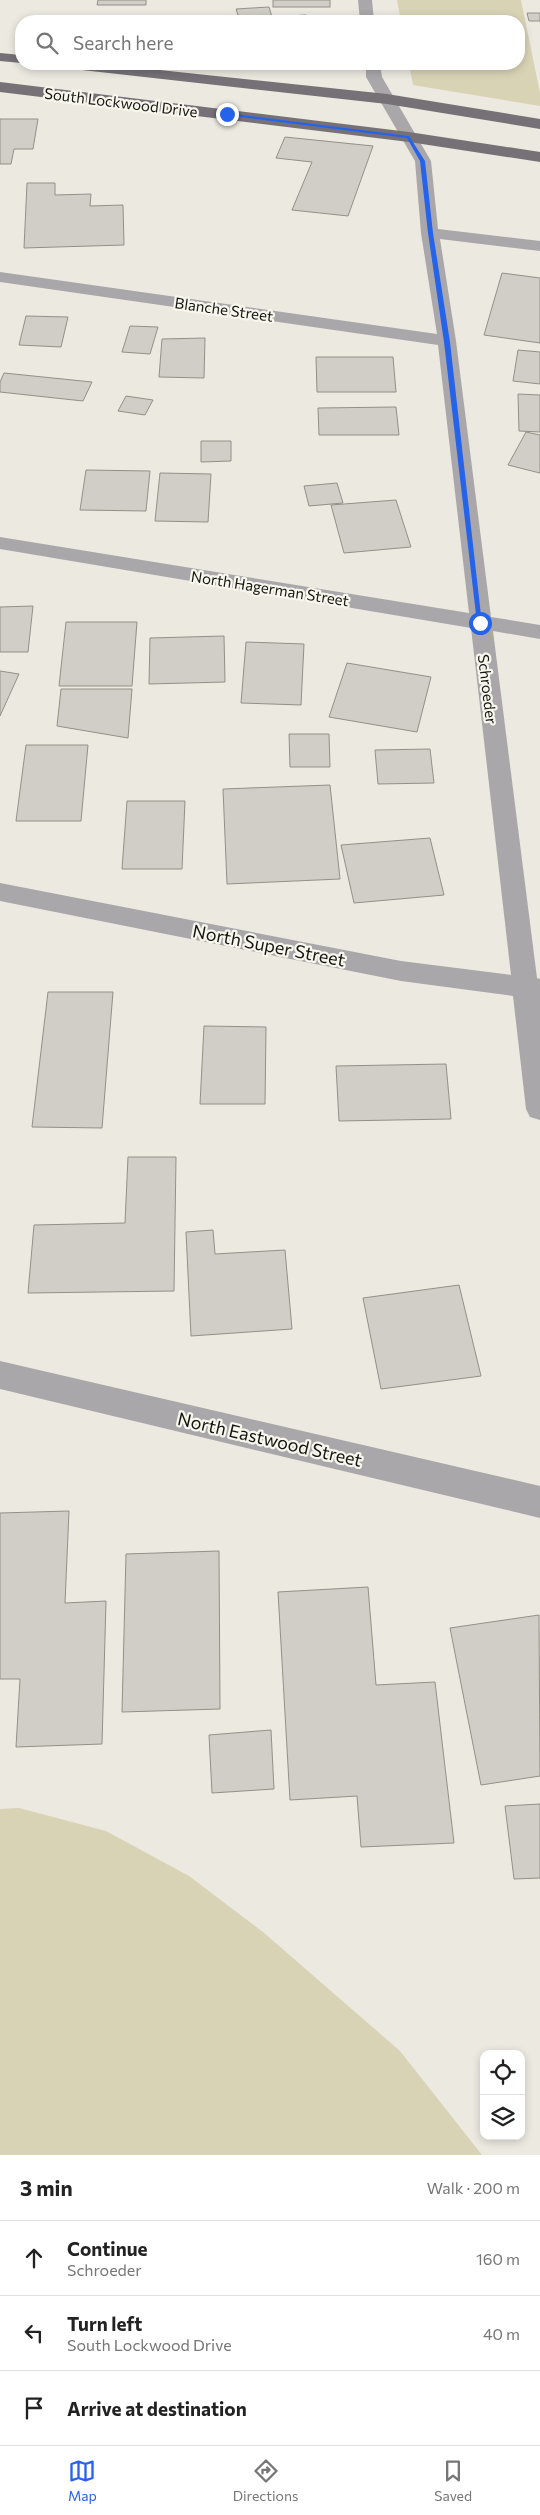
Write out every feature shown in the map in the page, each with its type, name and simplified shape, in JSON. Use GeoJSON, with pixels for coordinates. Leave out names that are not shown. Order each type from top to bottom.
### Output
{"type":"FeatureCollection","features":[{"type":"Feature","properties":{"kind":"main road"},"geometry":{"type":"LineString","coordinates":[[0,57],[15,58]]}},
{"type":"Feature","properties":{"kind":"main road"},"geometry":{"type":"LineString","coordinates":[[33,91],[48,70]]}},
{"type":"Feature","properties":{"kind":"main road","name":"South Lockwood Drive"},"geometry":{"type":"LineString","coordinates":[[119,70],[387,99],[540,124]]}},
{"type":"Feature","properties":{"kind":"main road","name":"South Lockwood Drive"},"geometry":{"type":"LineString","coordinates":[[0,87],[409,137],[540,157]]}},
{"type":"Feature","properties":{"kind":"street"},"geometry":{"type":"LineString","coordinates":[[365,0],[366,15]]}},
{"type":"Feature","properties":{"kind":"street","name":"Schroeder"},"geometry":{"type":"LineString","coordinates":[[373,70],[374,77],[423,161],[430,233],[447,342],[480,623],[532,988],[540,1109]]}},
{"type":"Feature","properties":{"kind":"street"},"geometry":{"type":"LineString","coordinates":[[430,233],[540,246]]}},
{"type":"Feature","properties":{"kind":"street","name":"Blanche Street"},"geometry":{"type":"LineString","coordinates":[[0,278],[447,342]]}},
{"type":"Feature","properties":{"kind":"street","name":"North Hagerman Street"},"geometry":{"type":"LineString","coordinates":[[0,543],[540,632]]}},
{"type":"Feature","properties":{"kind":"street","name":"North Super Street"},"geometry":{"type":"LineString","coordinates":[[0,892],[401,971],[532,988]]}},
{"type":"Feature","properties":{"kind":"street","name":"North Eastwood Street"},"geometry":{"type":"LineString","coordinates":[[0,1375],[498,1494],[540,1502]]}},
{"type":"Feature","properties":{"kind":"shaded area"},"geometry":{"type":"Polygon","coordinates":[[[397,0],[521,0],[524,15],[400,15],[397,0]]]}},
{"type":"Feature","properties":{"kind":"shaded area"},"geometry":{"type":"Polygon","coordinates":[[[525,20],[540,93],[540,106],[413,85],[410,70],[525,70],[525,20]]]}},
{"type":"Feature","properties":{"kind":"shaded area"},"geometry":{"type":"Polygon","coordinates":[[[19,1808],[106,1831],[189,1876],[263,1932],[400,2051],[482,2155],[0,2155],[0,1809],[19,1808]]]}},
{"type":"Feature","properties":{"kind":"building"},"geometry":{"type":"Polygon","coordinates":[[[98,0],[146,0],[146,5],[97,5],[98,0]]]}},
{"type":"Feature","properties":{"kind":"building"},"geometry":{"type":"Polygon","coordinates":[[[273,0],[330,0],[330,7],[273,7],[273,0]]]}},
{"type":"Feature","properties":{"kind":"building"},"geometry":{"type":"Polygon","coordinates":[[[269,7],[271,15],[238,15],[236,9],[269,7]]]}},
{"type":"Feature","properties":{"kind":"building"},"geometry":{"type":"Polygon","coordinates":[[[527,13],[540,13],[540,21],[529,21],[527,13]]]}},
{"type":"Feature","properties":{"kind":"building"},"geometry":{"type":"Polygon","coordinates":[[[0,119],[38,119],[33,149],[14,149],[11,164],[0,164],[0,119]]]}},
{"type":"Feature","properties":{"kind":"building"},"geometry":{"type":"Polygon","coordinates":[[[285,137],[373,146],[348,216],[292,210],[312,162],[276,158],[285,137]]]}},
{"type":"Feature","properties":{"kind":"building"},"geometry":{"type":"Polygon","coordinates":[[[27,183],[55,183],[55,195],[91,194],[90,206],[123,205],[124,245],[24,248],[27,183]]]}},
{"type":"Feature","properties":{"kind":"building"},"geometry":{"type":"Polygon","coordinates":[[[502,273],[540,278],[540,343],[484,335],[502,273]]]}},
{"type":"Feature","properties":{"kind":"building"},"geometry":{"type":"Polygon","coordinates":[[[26,316],[68,317],[61,347],[19,345],[26,316]]]}},
{"type":"Feature","properties":{"kind":"building"},"geometry":{"type":"Polygon","coordinates":[[[130,326],[158,327],[150,354],[122,352],[130,326]]]}},
{"type":"Feature","properties":{"kind":"building"},"geometry":{"type":"Polygon","coordinates":[[[205,338],[204,378],[159,377],[162,339],[205,338]]]}},
{"type":"Feature","properties":{"kind":"building"},"geometry":{"type":"Polygon","coordinates":[[[518,350],[540,352],[540,384],[513,381],[518,350]]]}},
{"type":"Feature","properties":{"kind":"building"},"geometry":{"type":"Polygon","coordinates":[[[316,357],[393,357],[396,392],[317,392],[316,357]]]}},
{"type":"Feature","properties":{"kind":"building"},"geometry":{"type":"Polygon","coordinates":[[[4,373],[92,382],[83,401],[0,392],[0,382],[4,373]]]}},
{"type":"Feature","properties":{"kind":"building"},"geometry":{"type":"Polygon","coordinates":[[[518,394],[540,395],[540,432],[519,431],[518,394]]]}},
{"type":"Feature","properties":{"kind":"building"},"geometry":{"type":"Polygon","coordinates":[[[126,396],[153,400],[145,415],[118,411],[126,396]]]}},
{"type":"Feature","properties":{"kind":"building"},"geometry":{"type":"Polygon","coordinates":[[[396,407],[399,435],[319,435],[318,408],[396,407]]]}},
{"type":"Feature","properties":{"kind":"building"},"geometry":{"type":"Polygon","coordinates":[[[526,432],[540,435],[540,473],[508,465],[526,432]]]}},
{"type":"Feature","properties":{"kind":"building"},"geometry":{"type":"Polygon","coordinates":[[[201,441],[231,441],[231,461],[201,462],[201,441]]]}},
{"type":"Feature","properties":{"kind":"building"},"geometry":{"type":"Polygon","coordinates":[[[86,470],[150,471],[146,511],[80,510],[86,470]]]}},
{"type":"Feature","properties":{"kind":"building"},"geometry":{"type":"Polygon","coordinates":[[[160,473],[211,474],[208,522],[155,521],[160,473]]]}},
{"type":"Feature","properties":{"kind":"building"},"geometry":{"type":"Polygon","coordinates":[[[337,483],[343,503],[309,506],[304,486],[337,483]]]}},
{"type":"Feature","properties":{"kind":"building"},"geometry":{"type":"Polygon","coordinates":[[[396,500],[411,547],[344,553],[331,505],[396,500]]]}},
{"type":"Feature","properties":{"kind":"building"},"geometry":{"type":"Polygon","coordinates":[[[33,606],[28,652],[0,652],[0,607],[33,606]]]}},
{"type":"Feature","properties":{"kind":"building"},"geometry":{"type":"Polygon","coordinates":[[[66,622],[137,622],[132,686],[59,686],[66,622]]]}},
{"type":"Feature","properties":{"kind":"building"},"geometry":{"type":"Polygon","coordinates":[[[224,636],[225,682],[149,684],[150,638],[224,636]]]}},
{"type":"Feature","properties":{"kind":"building"},"geometry":{"type":"Polygon","coordinates":[[[246,642],[304,644],[301,705],[241,703],[246,642]]]}},
{"type":"Feature","properties":{"kind":"building"},"geometry":{"type":"Polygon","coordinates":[[[347,663],[431,677],[417,732],[329,717],[347,663]]]}},
{"type":"Feature","properties":{"kind":"building"},"geometry":{"type":"Polygon","coordinates":[[[0,671],[19,674],[0,716],[0,671]]]}},
{"type":"Feature","properties":{"kind":"building"},"geometry":{"type":"Polygon","coordinates":[[[61,689],[132,689],[128,738],[57,726],[61,689]]]}},
{"type":"Feature","properties":{"kind":"building"},"geometry":{"type":"Polygon","coordinates":[[[289,734],[329,734],[330,767],[290,767],[289,734]]]}},
{"type":"Feature","properties":{"kind":"building"},"geometry":{"type":"Polygon","coordinates":[[[26,745],[88,745],[81,821],[16,821],[26,745]]]}},
{"type":"Feature","properties":{"kind":"building"},"geometry":{"type":"Polygon","coordinates":[[[430,749],[434,783],[378,784],[375,750],[430,749]]]}},
{"type":"Feature","properties":{"kind":"building"},"geometry":{"type":"Polygon","coordinates":[[[330,785],[340,879],[227,884],[223,789],[330,785]]]}},
{"type":"Feature","properties":{"kind":"building"},"geometry":{"type":"Polygon","coordinates":[[[127,801],[185,801],[182,869],[122,869],[127,801]]]}},
{"type":"Feature","properties":{"kind":"building"},"geometry":{"type":"Polygon","coordinates":[[[430,838],[444,895],[354,903],[341,845],[430,838]]]}},
{"type":"Feature","properties":{"kind":"building"},"geometry":{"type":"Polygon","coordinates":[[[48,992],[113,992],[102,1128],[32,1127],[48,992]]]}},
{"type":"Feature","properties":{"kind":"building"},"geometry":{"type":"Polygon","coordinates":[[[204,1026],[266,1027],[265,1104],[200,1104],[204,1026]]]}},
{"type":"Feature","properties":{"kind":"building"},"geometry":{"type":"Polygon","coordinates":[[[446,1064],[451,1119],[339,1121],[336,1066],[446,1064]]]}},
{"type":"Feature","properties":{"kind":"building"},"geometry":{"type":"Polygon","coordinates":[[[128,1157],[176,1157],[174,1291],[28,1293],[34,1225],[125,1223],[128,1157]]]}},
{"type":"Feature","properties":{"kind":"building"},"geometry":{"type":"Polygon","coordinates":[[[213,1230],[215,1254],[285,1250],[292,1329],[191,1336],[186,1232],[213,1230]]]}},
{"type":"Feature","properties":{"kind":"building"},"geometry":{"type":"Polygon","coordinates":[[[459,1285],[481,1376],[381,1389],[363,1298],[459,1285]]]}},
{"type":"Feature","properties":{"kind":"building"},"geometry":{"type":"Polygon","coordinates":[[[69,1511],[65,1603],[106,1601],[102,1744],[16,1747],[20,1679],[0,1679],[0,1513],[69,1511]]]}},
{"type":"Feature","properties":{"kind":"building"},"geometry":{"type":"Polygon","coordinates":[[[219,1551],[220,1709],[122,1712],[126,1554],[219,1551]]]}},
{"type":"Feature","properties":{"kind":"building"},"geometry":{"type":"Polygon","coordinates":[[[368,1587],[376,1685],[435,1682],[454,1843],[361,1847],[357,1796],[290,1800],[278,1592],[368,1587]]]}},
{"type":"Feature","properties":{"kind":"building"},"geometry":{"type":"Polygon","coordinates":[[[539,1615],[540,1776],[481,1785],[450,1628],[539,1615]]]}},
{"type":"Feature","properties":{"kind":"building"},"geometry":{"type":"Polygon","coordinates":[[[271,1730],[274,1789],[212,1793],[209,1735],[271,1730]]]}},
{"type":"Feature","properties":{"kind":"building"},"geometry":{"type":"Polygon","coordinates":[[[540,1804],[540,1878],[514,1879],[505,1806],[540,1804]]]}},
{"type":"Feature","properties":{"kind":"route"},"geometry":{"type":"LineString","coordinates":[[227,114],[409,137],[423,161],[430,233],[447,342],[480,623]]}}]}
